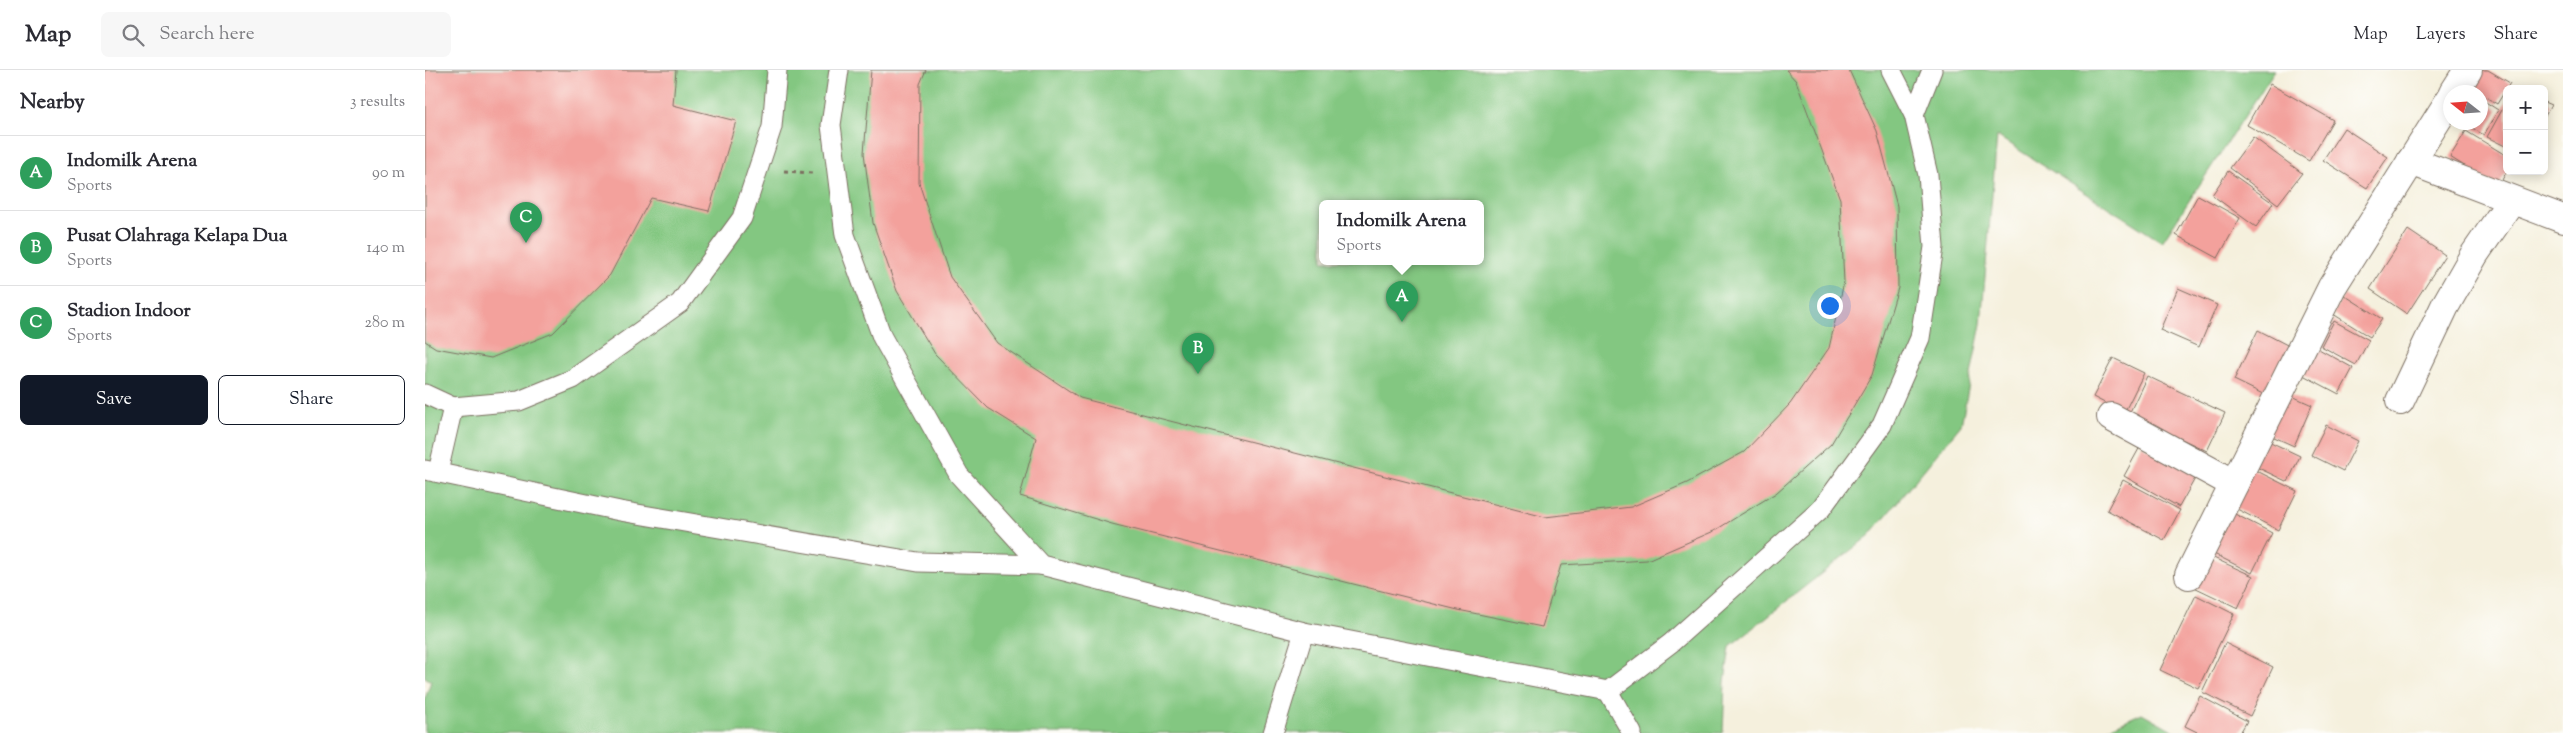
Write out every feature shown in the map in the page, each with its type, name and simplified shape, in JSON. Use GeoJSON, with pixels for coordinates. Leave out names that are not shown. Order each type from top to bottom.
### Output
{"type":"FeatureCollection","features":[{"type":"Feature","properties":{"kind":"street"},"geometry":{"type":"LineString","coordinates":[[2458,85],[2468,70]]}},
{"type":"Feature","properties":{"kind":"street"},"geometry":{"type":"LineString","coordinates":[[2189,575],[2332,287],[2443,111]]}},
{"type":"Feature","properties":{"kind":"street"},"geometry":{"type":"LineString","coordinates":[[2411,161],[2563,218]]}},
{"type":"Feature","properties":{"kind":"street"},"geometry":{"type":"LineString","coordinates":[[2400,401],[2445,306],[2474,255],[2512,200]]}},
{"type":"Feature","properties":{"kind":"street"},"geometry":{"type":"LineString","coordinates":[[2111,417],[2234,484]]}},
{"type":"Feature","properties":{"kind":"lane"},"geometry":{"type":"LineString","coordinates":[[425,394],[453,407],[519,401],[573,379],[680,303],[743,218],[772,127],[777,70]]}},
{"type":"Feature","properties":{"kind":"lane"},"geometry":{"type":"LineString","coordinates":[[839,70],[831,125],[845,235],[882,337],[959,475],[1041,565]]}},
{"type":"Feature","properties":{"kind":"lane"},"geometry":{"type":"LineString","coordinates":[[453,407],[431,471],[620,512],[918,562],[1041,565],[1304,632],[1608,690],[1671,643],[1821,509],[1882,425],[1920,338],[1934,247],[1928,175],[1914,115],[1891,70]]}},
{"type":"Feature","properties":{"kind":"lane"},"geometry":{"type":"LineString","coordinates":[[1914,115],[1932,70]]}},
{"type":"Feature","properties":{"kind":"lane"},"geometry":{"type":"LineString","coordinates":[[1273,733],[1304,632]]}},
{"type":"Feature","properties":{"kind":"lane"},"geometry":{"type":"LineString","coordinates":[[1608,690],[1632,733]]}},
{"type":"Feature","properties":{"kind":"path"},"geometry":{"type":"LineString","coordinates":[[758,170],[837,174]]}},
{"type":"Feature","properties":{"kind":"green space"},"geometry":{"type":"Polygon","coordinates":[[[425,70],[2275,70],[2162,242],[1997,136],[1981,324],[1961,425],[1870,535],[1730,646],[1725,682],[1723,733],[425,733],[425,699],[431,681],[425,677],[425,70]]]}},
{"type":"Feature","properties":{"kind":"green space"},"geometry":{"type":"Polygon","coordinates":[[[2142,713],[2178,733],[2098,733],[2142,713]]]}},
{"type":"Feature","properties":{"kind":"building"},"geometry":{"type":"Polygon","coordinates":[[[425,70],[676,70],[673,105],[736,121],[709,211],[651,198],[610,275],[553,333],[491,358],[436,348],[425,341],[425,70]]]}},
{"type":"Feature","properties":{"kind":"building"},"geometry":{"type":"Polygon","coordinates":[[[871,70],[926,70],[920,84],[919,183],[950,277],[997,343],[1080,398],[1545,517],[1631,507],[1687,483],[1744,452],[1790,404],[1829,348],[1844,282],[1840,199],[1796,81],[1786,70],[1849,70],[1877,131],[1897,206],[1898,288],[1872,375],[1831,444],[1776,493],[1714,531],[1647,560],[1561,565],[1542,627],[1458,610],[1112,524],[1020,496],[1036,438],[988,408],[935,354],[897,291],[873,223],[864,153],[871,70]]]}},
{"type":"Feature","properties":{"kind":"building"},"geometry":{"type":"Polygon","coordinates":[[[2472,70],[2488,70],[2510,83],[2509,85],[2503,85],[2503,94],[2497,104],[2488,98],[2488,85],[2466,85],[2463,83],[2472,70]]]}},
{"type":"Feature","properties":{"kind":"building"},"geometry":{"type":"Polygon","coordinates":[[[2270,84],[2333,120],[2309,161],[2247,125],[2270,84]]]}},
{"type":"Feature","properties":{"kind":"building"},"geometry":{"type":"Polygon","coordinates":[[[2488,104],[2498,110],[2488,128],[2488,104]]]}},
{"type":"Feature","properties":{"kind":"building"},"geometry":{"type":"Polygon","coordinates":[[[2503,108],[2503,145],[2487,137],[2503,108]]]}},
{"type":"Feature","properties":{"kind":"building"},"geometry":{"type":"Polygon","coordinates":[[[2344,128],[2388,157],[2367,188],[2323,160],[2344,128]]]}},
{"type":"Feature","properties":{"kind":"building"},"geometry":{"type":"Polygon","coordinates":[[[2476,130],[2487,130],[2484,135],[2476,130]]]}},
{"type":"Feature","properties":{"kind":"building"},"geometry":{"type":"Polygon","coordinates":[[[2466,131],[2503,154],[2503,175],[2505,175],[2498,187],[2450,157],[2466,131]]]}},
{"type":"Feature","properties":{"kind":"building"},"geometry":{"type":"Polygon","coordinates":[[[2253,137],[2302,173],[2278,204],[2230,168],[2253,137]]]}},
{"type":"Feature","properties":{"kind":"building"},"geometry":{"type":"Polygon","coordinates":[[[2228,171],[2273,203],[2256,227],[2212,195],[2228,171]]]}},
{"type":"Feature","properties":{"kind":"building"},"geometry":{"type":"Polygon","coordinates":[[[2198,195],[2240,218],[2218,258],[2176,235],[2198,195]]]}},
{"type":"Feature","properties":{"kind":"building"},"geometry":{"type":"Polygon","coordinates":[[[2408,230],[2445,255],[2407,314],[2370,289],[2408,230]]]}},
{"type":"Feature","properties":{"kind":"building"},"geometry":{"type":"Polygon","coordinates":[[[2178,288],[2217,305],[2199,347],[2160,330],[2178,288]]]}},
{"type":"Feature","properties":{"kind":"building"},"geometry":{"type":"Polygon","coordinates":[[[2344,295],[2382,319],[2370,337],[2333,314],[2344,295]]]}},
{"type":"Feature","properties":{"kind":"building"},"geometry":{"type":"Polygon","coordinates":[[[2334,321],[2369,340],[2356,365],[2321,346],[2334,321]]]}},
{"type":"Feature","properties":{"kind":"building"},"geometry":{"type":"Polygon","coordinates":[[[2258,330],[2293,348],[2269,397],[2234,380],[2258,330]]]}},
{"type":"Feature","properties":{"kind":"building"},"geometry":{"type":"Polygon","coordinates":[[[2317,348],[2353,368],[2339,394],[2303,375],[2317,348]]]}},
{"type":"Feature","properties":{"kind":"building"},"geometry":{"type":"Polygon","coordinates":[[[2113,358],[2144,373],[2124,413],[2093,397],[2113,358]]]}},
{"type":"Feature","properties":{"kind":"building"},"geometry":{"type":"Polygon","coordinates":[[[2147,376],[2225,413],[2207,451],[2129,414],[2147,376]]]}},
{"type":"Feature","properties":{"kind":"building"},"geometry":{"type":"Polygon","coordinates":[[[2281,391],[2312,405],[2294,446],[2263,432],[2281,391]]]}},
{"type":"Feature","properties":{"kind":"building"},"geometry":{"type":"Polygon","coordinates":[[[2326,425],[2358,441],[2343,471],[2311,455],[2326,425]]]}},
{"type":"Feature","properties":{"kind":"building"},"geometry":{"type":"Polygon","coordinates":[[[2260,437],[2300,456],[2288,482],[2248,463],[2260,437]]]}},
{"type":"Feature","properties":{"kind":"building"},"geometry":{"type":"Polygon","coordinates":[[[2141,445],[2197,475],[2179,507],[2124,476],[2141,445]]]}},
{"type":"Feature","properties":{"kind":"building"},"geometry":{"type":"Polygon","coordinates":[[[2251,468],[2297,491],[2278,530],[2233,507],[2251,468]]]}},
{"type":"Feature","properties":{"kind":"building"},"geometry":{"type":"Polygon","coordinates":[[[2123,480],[2180,510],[2164,540],[2107,510],[2123,480]]]}},
{"type":"Feature","properties":{"kind":"building"},"geometry":{"type":"Polygon","coordinates":[[[2227,510],[2272,533],[2252,573],[2206,550],[2227,510]]]}},
{"type":"Feature","properties":{"kind":"building"},"geometry":{"type":"Polygon","coordinates":[[[2207,555],[2253,576],[2238,608],[2192,586],[2207,555]]]}},
{"type":"Feature","properties":{"kind":"building"},"geometry":{"type":"Polygon","coordinates":[[[2196,595],[2234,614],[2198,688],[2160,670],[2196,595]]]}},
{"type":"Feature","properties":{"kind":"building"},"geometry":{"type":"Polygon","coordinates":[[[2225,643],[2273,667],[2250,716],[2202,692],[2225,643]]]}},
{"type":"Feature","properties":{"kind":"building"},"geometry":{"type":"Polygon","coordinates":[[[2200,696],[2247,721],[2240,733],[2199,733],[2185,726],[2200,696]]]}},
{"type":"Feature","properties":{"kind":"place","name":"Stadion Indoor"},"geometry":{"type":"Point","coordinates":[526,243]}},
{"type":"Feature","properties":{"kind":"place","name":"Indomilk Arena"},"geometry":{"type":"Point","coordinates":[1402,322]}},
{"type":"Feature","properties":{"kind":"place","name":"Pusat Olahraga Kelapa Dua"},"geometry":{"type":"Point","coordinates":[1198,374]}}]}
